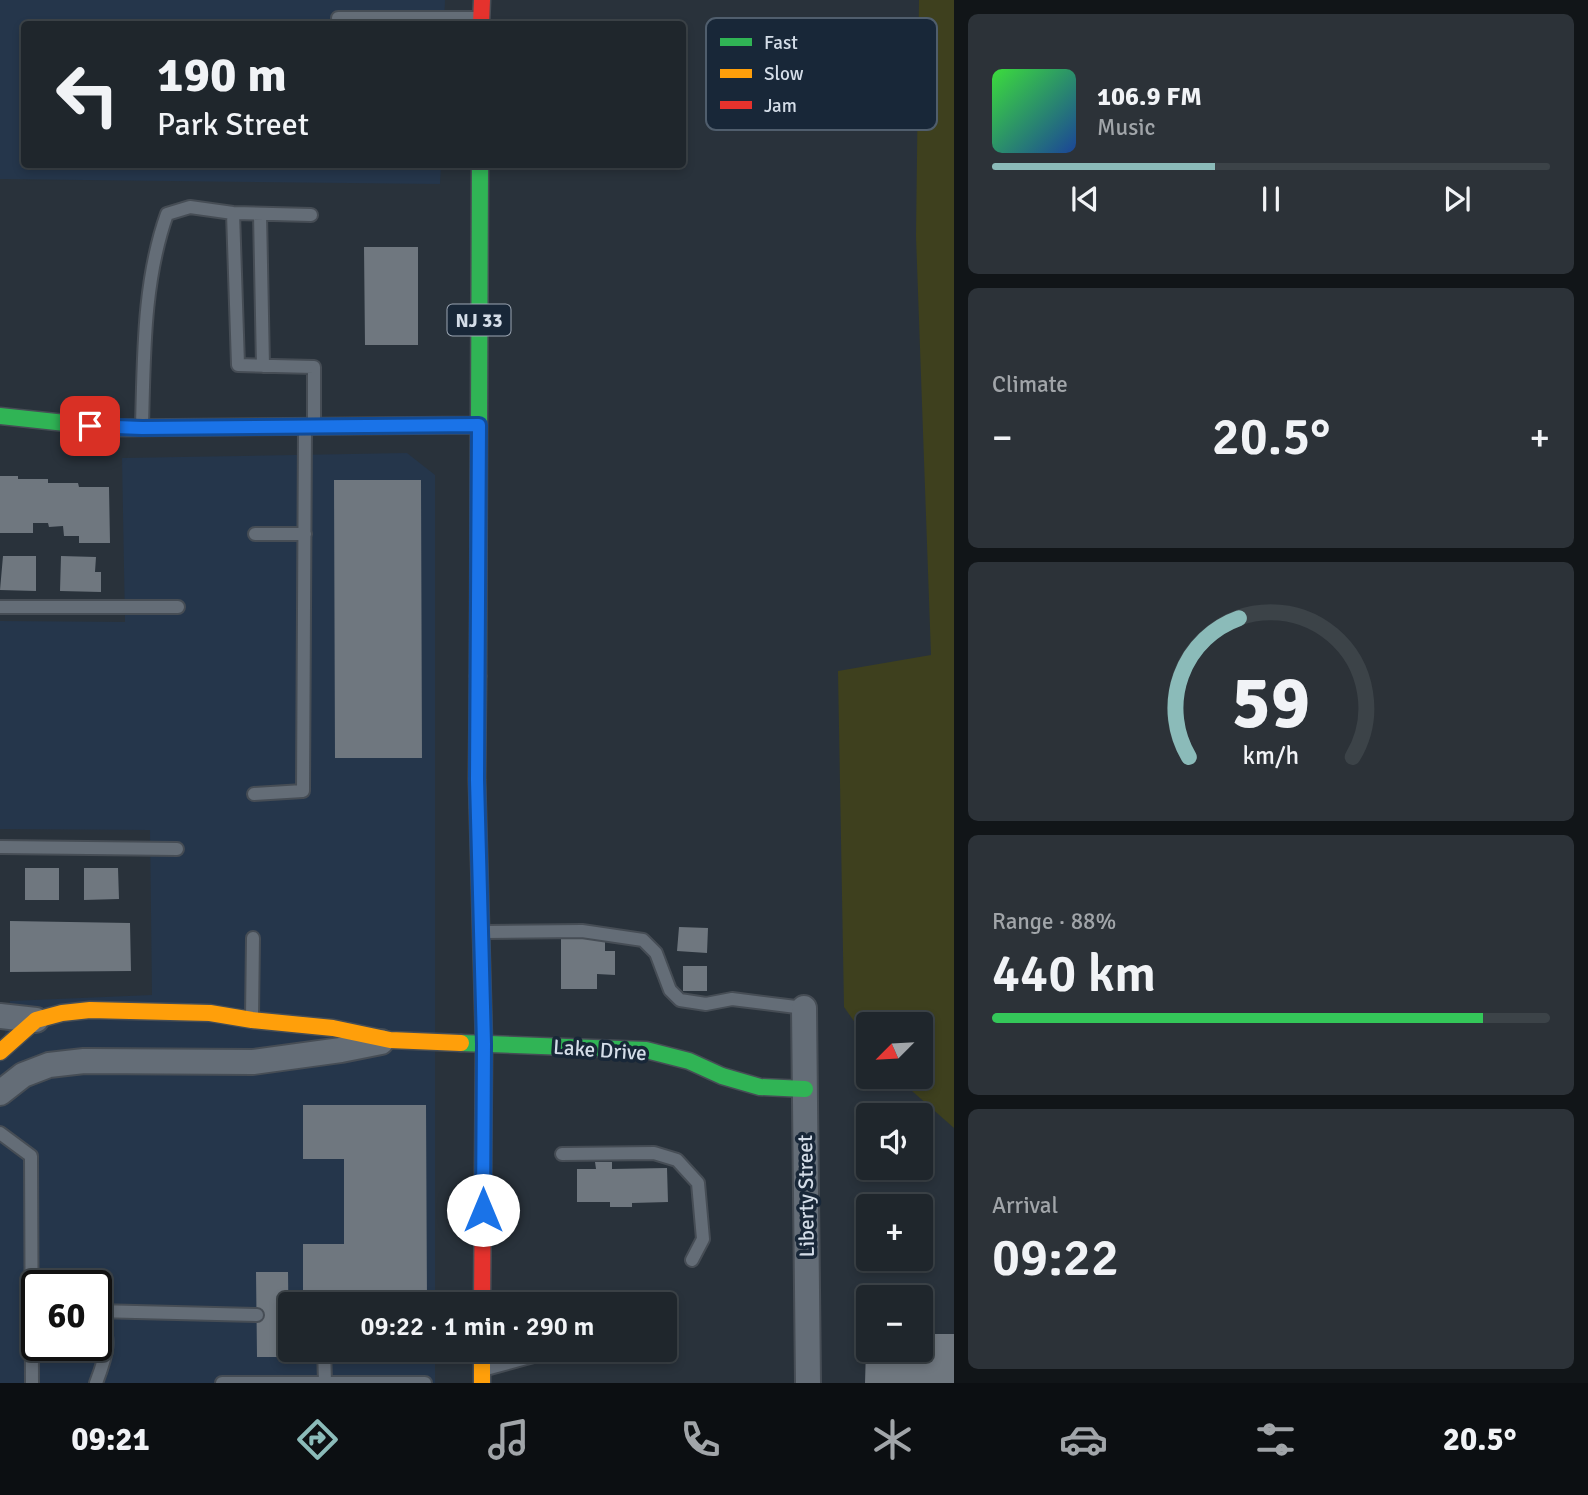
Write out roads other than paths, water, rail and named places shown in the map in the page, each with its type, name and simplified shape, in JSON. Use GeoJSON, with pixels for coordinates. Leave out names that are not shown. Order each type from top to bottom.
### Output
{"type":"FeatureCollection","features":[{"type":"Feature","properties":{"kind":"street"},"geometry":{"type":"LineString","coordinates":[[481,21],[482,0]]}},
{"type":"Feature","properties":{"kind":"street","name":"NJ 33"},"geometry":{"type":"LineString","coordinates":[[480,168],[477,780],[484,1044],[482,1292]]}},
{"type":"Feature","properties":{"kind":"street"},"geometry":{"type":"LineString","coordinates":[[0,416],[112,428],[479,425]]}},
{"type":"Feature","properties":{"kind":"street","name":"Liberty Street"},"geometry":{"type":"LineString","coordinates":[[804,1008],[808,1383]]}},
{"type":"Feature","properties":{"kind":"street","name":"Lake Drive"},"geometry":{"type":"LineString","coordinates":[[0,1052],[36,1020],[62,1013],[90,1010],[210,1013],[332,1028],[390,1040],[646,1050],[689,1061],[722,1076],[760,1087],[805,1089]]}},
{"type":"Feature","properties":{"kind":"street"},"geometry":{"type":"LineString","coordinates":[[0,1016],[36,1020]]}},
{"type":"Feature","properties":{"kind":"street","name":"Lake Drive"},"geometry":{"type":"LineString","coordinates":[[0,1093],[23,1075],[49,1065],[84,1061],[253,1062],[341,1050],[390,1040]]}},
{"type":"Feature","properties":{"kind":"lane"},"geometry":{"type":"LineString","coordinates":[[338,18],[481,21]]}},
{"type":"Feature","properties":{"kind":"lane"},"geometry":{"type":"LineString","coordinates":[[142,428],[145,337],[157,241],[167,214],[190,207],[233,213],[311,215]]}},
{"type":"Feature","properties":{"kind":"lane"},"geometry":{"type":"LineString","coordinates":[[233,213],[238,365],[314,367],[305,534],[303,792],[254,794]]}},
{"type":"Feature","properties":{"kind":"lane"},"geometry":{"type":"LineString","coordinates":[[260,214],[263,366]]}},
{"type":"Feature","properties":{"kind":"lane"},"geometry":{"type":"LineString","coordinates":[[256,534],[305,534]]}},
{"type":"Feature","properties":{"kind":"lane"},"geometry":{"type":"LineString","coordinates":[[0,607],[178,607]]}},
{"type":"Feature","properties":{"kind":"lane"},"geometry":{"type":"LineString","coordinates":[[0,848],[177,849]]}},
{"type":"Feature","properties":{"kind":"lane"},"geometry":{"type":"LineString","coordinates":[[481,932],[582,931],[643,940],[656,953],[670,990],[680,1000],[706,1004],[732,999],[804,1008]]}},
{"type":"Feature","properties":{"kind":"lane"},"geometry":{"type":"LineString","coordinates":[[252,1020],[253,938]]}},
{"type":"Feature","properties":{"kind":"lane"},"geometry":{"type":"LineString","coordinates":[[0,1133],[31,1156],[33,1270]]}},
{"type":"Feature","properties":{"kind":"lane"},"geometry":{"type":"LineString","coordinates":[[562,1154],[654,1153],[677,1160],[698,1183],[703,1239],[692,1260]]}},
{"type":"Feature","properties":{"kind":"lane"},"geometry":{"type":"LineString","coordinates":[[112,1314],[257,1315]]}},
{"type":"Feature","properties":{"kind":"lane"},"geometry":{"type":"LineString","coordinates":[[32,1383],[33,1361]]}},
{"type":"Feature","properties":{"kind":"lane"},"geometry":{"type":"LineString","coordinates":[[96,1383],[102,1361]]}},
{"type":"Feature","properties":{"kind":"lane"},"geometry":{"type":"LineString","coordinates":[[324,1362],[325,1382]]}},
{"type":"Feature","properties":{"kind":"lane"},"geometry":{"type":"LineString","coordinates":[[482,1376],[522,1362]]}},
{"type":"Feature","properties":{"kind":"lane"},"geometry":{"type":"LineString","coordinates":[[222,1383],[425,1383]]}}]}
